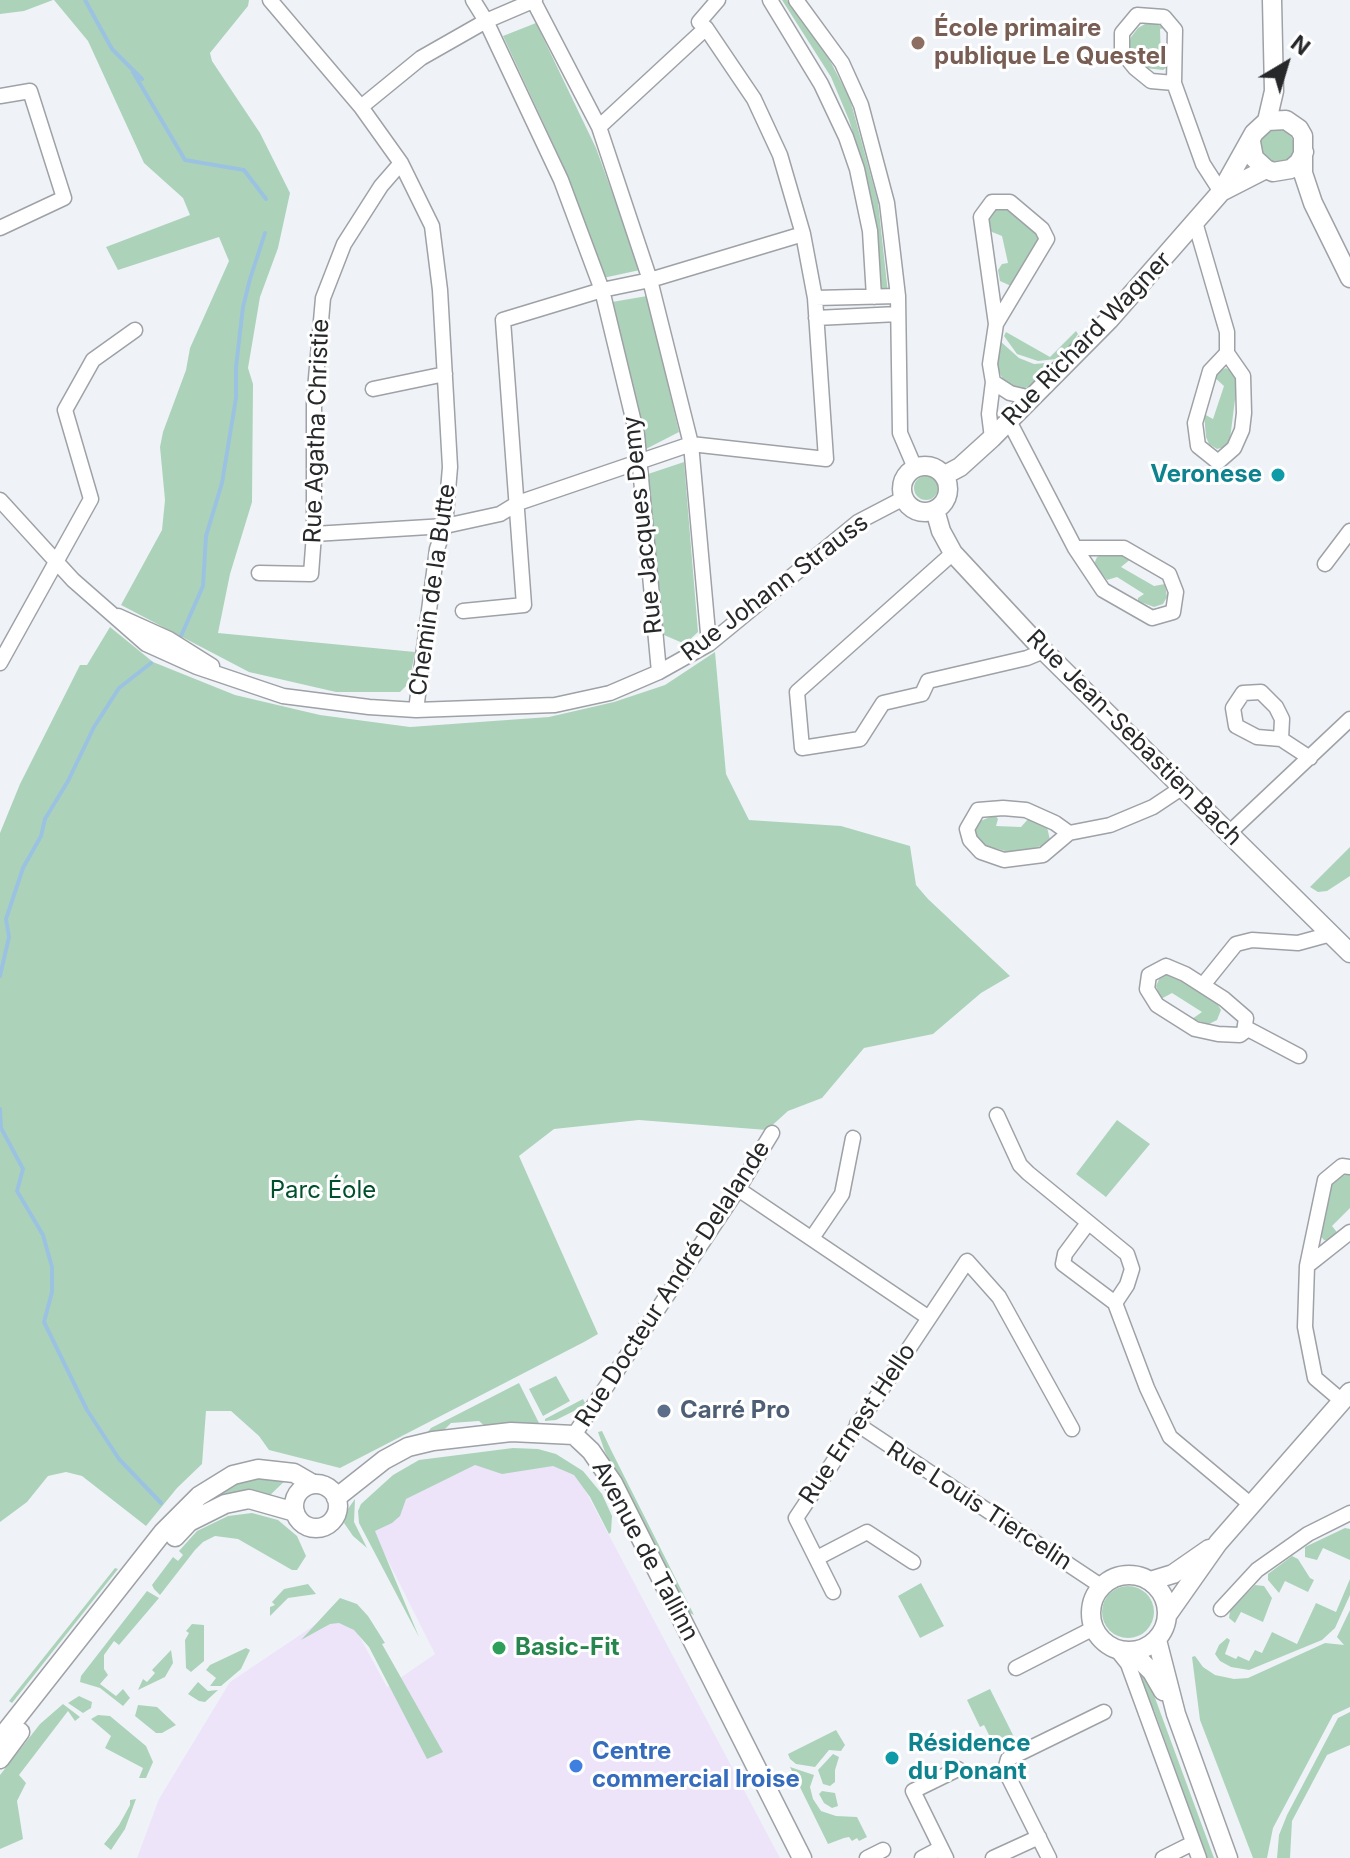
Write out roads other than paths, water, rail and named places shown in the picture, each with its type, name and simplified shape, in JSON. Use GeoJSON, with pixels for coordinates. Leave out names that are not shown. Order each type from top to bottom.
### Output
{"type":"FeatureCollection","features":[{"type":"Feature","properties":{"kind":"street","name":"Chemin de la Butte"},"geometry":{"type":"LineString","coordinates":[[270,0],[361,107],[401,163],[432,226],[450,467],[445,526],[435,562],[416,710]]}},
{"type":"Feature","properties":{"kind":"street","name":"Rue Jacques Demy"},"geometry":{"type":"LineString","coordinates":[[473,0],[486,21],[561,180],[602,290],[641,461],[659,672]]}},
{"type":"Feature","properties":{"kind":"street"},"geometry":{"type":"LineString","coordinates":[[361,107],[421,58],[486,21],[534,0],[599,127],[650,280],[691,444],[709,644]]}},
{"type":"Feature","properties":{"kind":"street"},"geometry":{"type":"LineString","coordinates":[[314,534],[445,526],[500,514],[518,503],[691,444],[826,459],[815,298],[803,234],[780,155],[754,99],[699,22],[718,0]]}},
{"type":"Feature","properties":{"kind":"street"},"geometry":{"type":"LineString","coordinates":[[770,0],[821,84],[846,137],[857,169],[870,231],[874,297]]}},
{"type":"Feature","properties":{"kind":"street"},"geometry":{"type":"LineString","coordinates":[[796,0],[842,63],[861,105],[887,203],[898,296],[900,433],[915,468]]}},
{"type":"Feature","properties":{"kind":"street"},"geometry":{"type":"LineString","coordinates":[[1272,0],[1274,91],[1267,121],[1254,133],[1251,142],[1254,158],[1313,203]]}},
{"type":"Feature","properties":{"kind":"street"},"geometry":{"type":"LineString","coordinates":[[1282,0],[1286,120]]}},
{"type":"Feature","properties":{"kind":"street"},"geometry":{"type":"LineString","coordinates":[[1174,83],[1151,81],[1122,52],[1122,33],[1137,15],[1164,17],[1175,30],[1174,83],[1203,164],[1221,192]]}},
{"type":"Feature","properties":{"kind":"street"},"geometry":{"type":"LineString","coordinates":[[599,127],[706,28]]}},
{"type":"Feature","properties":{"kind":"street"},"geometry":{"type":"LineString","coordinates":[[0,96],[30,91],[64,198],[0,228]]}},
{"type":"Feature","properties":{"kind":"street"},"geometry":{"type":"LineString","coordinates":[[1267,121],[1286,120],[1303,136],[1303,173],[1313,203],[1350,278]]}},
{"type":"Feature","properties":{"kind":"street","name":"Rue Richard Wagner"},"geometry":{"type":"LineString","coordinates":[[945,475],[960,467],[992,438],[1109,320],[1221,192],[1251,142]]}},
{"type":"Feature","properties":{"kind":"street"},"geometry":{"type":"LineString","coordinates":[[1273,171],[1291,169],[1304,152]]}},
{"type":"Feature","properties":{"kind":"street","name":"Rue Agatha Christie"},"geometry":{"type":"LineString","coordinates":[[259,573],[311,574],[314,401],[323,298],[344,244],[381,186],[401,163]]}},
{"type":"Feature","properties":{"kind":"street","name":"Rue Richard Wagner"},"geometry":{"type":"LineString","coordinates":[[1221,192],[1273,171]]}},
{"type":"Feature","properties":{"kind":"street"},"geometry":{"type":"LineString","coordinates":[[992,438],[989,414],[993,382],[990,364],[996,324],[981,217],[992,202],[1010,202],[1042,229],[1047,239],[996,324]]}},
{"type":"Feature","properties":{"kind":"street"},"geometry":{"type":"LineString","coordinates":[[1195,222],[1227,332],[1227,353],[1243,376],[1242,430],[1234,448],[1218,462],[1198,446],[1195,423],[1210,371],[1227,353]]}},
{"type":"Feature","properties":{"kind":"street"},"geometry":{"type":"LineString","coordinates":[[463,611],[524,605],[503,320],[803,234]]}},
{"type":"Feature","properties":{"kind":"street"},"geometry":{"type":"LineString","coordinates":[[815,298],[898,296]]}},
{"type":"Feature","properties":{"kind":"street"},"geometry":{"type":"LineString","coordinates":[[816,318],[898,314]]}},
{"type":"Feature","properties":{"kind":"street"},"geometry":{"type":"LineString","coordinates":[[0,663],[91,499],[65,410],[93,360],[135,330]]}},
{"type":"Feature","properties":{"kind":"street"},"geometry":{"type":"LineString","coordinates":[[373,389],[445,374]]}},
{"type":"Feature","properties":{"kind":"street"},"geometry":{"type":"LineString","coordinates":[[993,382],[1010,393],[1031,398]]}},
{"type":"Feature","properties":{"kind":"street"},"geometry":{"type":"LineString","coordinates":[[1009,421],[1075,548],[1103,590],[1152,618],[1173,612],[1176,592],[1169,574],[1124,548],[1075,548]]}},
{"type":"Feature","properties":{"kind":"street"},"geometry":{"type":"LineString","coordinates":[[932,466],[945,475],[947,499],[935,510],[914,509],[904,498],[903,484],[915,468],[932,466]]}},
{"type":"Feature","properties":{"kind":"street","name":"Rue Johann Strauss"},"geometry":{"type":"LineString","coordinates":[[0,500],[73,580],[107,610],[169,639],[222,674],[283,696],[416,710],[555,705],[610,693],[659,672],[709,644],[858,522],[904,498]]}},
{"type":"Feature","properties":{"kind":"street","name":"Rue Jean-Sebastien Bach"},"geometry":{"type":"LineString","coordinates":[[935,510],[941,531],[953,553],[1044,651],[1350,953]]}},
{"type":"Feature","properties":{"kind":"street"},"geometry":{"type":"LineString","coordinates":[[1325,564],[1350,531]]}},
{"type":"Feature","properties":{"kind":"street"},"geometry":{"type":"LineString","coordinates":[[953,553],[797,692],[802,748],[860,739],[883,703],[922,694],[928,681],[1027,658],[1044,651]]}},
{"type":"Feature","properties":{"kind":"street"},"geometry":{"type":"LineString","coordinates":[[1229,833],[1350,719]]}},
{"type":"Feature","properties":{"kind":"street"},"geometry":{"type":"LineString","coordinates":[[1281,739],[1310,758]]}},
{"type":"Feature","properties":{"kind":"street"},"geometry":{"type":"LineString","coordinates":[[1069,833],[1026,810],[1003,808],[978,810],[967,829],[970,840],[981,852],[1004,860],[1043,855],[1069,833],[1110,825],[1153,807],[1183,787]]}},
{"type":"Feature","properties":{"kind":"street"},"geometry":{"type":"LineString","coordinates":[[1203,985],[1236,944],[1252,940],[1298,943],[1331,934]]}},
{"type":"Feature","properties":{"kind":"street"},"geometry":{"type":"LineString","coordinates":[[1166,966],[1203,985],[1246,1018],[1246,1028],[1240,1035],[1195,1029],[1157,1005],[1147,989],[1149,975],[1166,966]]}},
{"type":"Feature","properties":{"kind":"street"},"geometry":{"type":"LineString","coordinates":[[1246,1028],[1299,1056]]}},
{"type":"Feature","properties":{"kind":"street"},"geometry":{"type":"LineString","coordinates":[[997,1115],[1020,1165],[1127,1254],[1132,1269],[1127,1285],[1115,1303]]}},
{"type":"Feature","properties":{"kind":"street","name":"Rue Docteur André Delalande"},"geometry":{"type":"LineString","coordinates":[[574,1435],[772,1133]]}},
{"type":"Feature","properties":{"kind":"street"},"geometry":{"type":"LineString","coordinates":[[812,1238],[842,1194],[853,1138]]}},
{"type":"Feature","properties":{"kind":"street"},"geometry":{"type":"LineString","coordinates":[[1124,1650],[1146,1648],[1157,1640],[1163,1632],[1168,1614],[1218,1543],[1346,1396],[1315,1378],[1305,1327],[1307,1266],[1325,1180],[1342,1166],[1350,1167]]}},
{"type":"Feature","properties":{"kind":"street"},"geometry":{"type":"LineString","coordinates":[[738,1189],[929,1318]]}},
{"type":"Feature","properties":{"kind":"street"},"geometry":{"type":"LineString","coordinates":[[1088,1223],[1065,1254],[1063,1264],[1115,1303],[1147,1388],[1170,1437],[1250,1504]]}},
{"type":"Feature","properties":{"kind":"street"},"geometry":{"type":"LineString","coordinates":[[1307,1266],[1350,1232]]}},
{"type":"Feature","properties":{"kind":"street","name":"Rue Ernest Hello"},"geometry":{"type":"LineString","coordinates":[[833,1592],[796,1518],[967,1261],[999,1297],[1072,1429]]}},
{"type":"Feature","properties":{"kind":"street","name":"Rue Louis Tiercelin"},"geometry":{"type":"LineString","coordinates":[[857,1424],[1101,1586]]}},
{"type":"Feature","properties":{"kind":"street"},"geometry":{"type":"LineString","coordinates":[[336,1498],[384,1460],[408,1447],[511,1432],[574,1435]]}},
{"type":"Feature","properties":{"kind":"street","name":"Avenue de Tallinn"},"geometry":{"type":"LineString","coordinates":[[574,1435],[591,1451],[613,1483],[802,1858]]}},
{"type":"Feature","properties":{"kind":"street"},"geometry":{"type":"LineString","coordinates":[[0,1739],[163,1532],[199,1496],[233,1475],[258,1469],[294,1473],[313,1484],[327,1487],[336,1498],[333,1520],[322,1527],[303,1524],[295,1512],[294,1504],[300,1491],[313,1484]]}},
{"type":"Feature","properties":{"kind":"street"},"geometry":{"type":"LineString","coordinates":[[0,1759],[162,1551],[189,1522],[225,1504],[249,1499],[295,1512]]}},
{"type":"Feature","properties":{"kind":"street"},"geometry":{"type":"LineString","coordinates":[[1221,1609],[1257,1570],[1308,1534],[1350,1513]]}},
{"type":"Feature","properties":{"kind":"street"},"geometry":{"type":"LineString","coordinates":[[817,1558],[867,1532],[913,1562]]}},
{"type":"Feature","properties":{"kind":"street"},"geometry":{"type":"LineString","coordinates":[[1150,1581],[1173,1574],[1218,1543]]}},
{"type":"Feature","properties":{"kind":"street"},"geometry":{"type":"LineString","coordinates":[[1168,1614],[1163,1595],[1150,1581],[1135,1575],[1119,1576],[1101,1586],[1091,1610],[1094,1628],[1107,1644],[1124,1650],[1152,1672],[1176,1714]]}},
{"type":"Feature","properties":{"kind":"street"},"geometry":{"type":"LineString","coordinates":[[1016,1668],[1094,1628]]}},
{"type":"Feature","properties":{"kind":"street"},"geometry":{"type":"LineString","coordinates":[[1157,1640],[1176,1714],[1228,1858]]}},
{"type":"Feature","properties":{"kind":"street"},"geometry":{"type":"LineString","coordinates":[[1124,1650],[1199,1858]]}},
{"type":"Feature","properties":{"kind":"street"},"geometry":{"type":"LineString","coordinates":[[1049,1858],[1005,1770],[1008,1759],[1104,1712]]}},
{"type":"Feature","properties":{"kind":"street"},"geometry":{"type":"LineString","coordinates":[[922,1858],[944,1853],[913,1791],[958,1769]]}},
{"type":"Feature","properties":{"kind":"street"},"geometry":{"type":"LineString","coordinates":[[993,1858],[1039,1837]]}},
{"type":"Feature","properties":{"kind":"street"},"geometry":{"type":"LineString","coordinates":[[1163,1858],[1193,1843]]}},
{"type":"Feature","properties":{"kind":"street"},"geometry":{"type":"LineString","coordinates":[[867,1858],[883,1850]]}},
{"type":"Feature","properties":{"kind":"waterway"},"geometry":{"type":"LineString","coordinates":[[85,0],[112,49],[142,79],[133,72],[185,160],[244,170],[266,199]]}},
{"type":"Feature","properties":{"kind":"waterway"},"geometry":{"type":"LineString","coordinates":[[181,636],[203,586],[206,536],[222,483],[236,398],[243,307],[265,233]]}},
{"type":"Feature","properties":{"kind":"waterway"},"geometry":{"type":"LineString","coordinates":[[0,976],[9,937],[6,919],[23,868],[41,836],[45,819],[68,781],[94,727],[119,688],[151,663]]}},
{"type":"Feature","properties":{"kind":"waterway"},"geometry":{"type":"LineString","coordinates":[[0,1109],[1,1128],[23,1169],[17,1191],[43,1235],[52,1267],[52,1292],[44,1322],[87,1410],[119,1459],[161,1503]]}},
{"type":"Feature","properties":{"kind":"place","name":"École primaire publique Le Questel"},"geometry":{"type":"Point","coordinates":[918,43]}},
{"type":"Feature","properties":{"kind":"place","name":"Veronese"},"geometry":{"type":"Point","coordinates":[1278,475]}},
{"type":"Feature","properties":{"kind":"place","name":"Carré Pro"},"geometry":{"type":"Point","coordinates":[664,1411]}},
{"type":"Feature","properties":{"kind":"place","name":"Basic-Fit"},"geometry":{"type":"Point","coordinates":[499,1648]}},
{"type":"Feature","properties":{"kind":"place","name":"Résidence du Ponant"},"geometry":{"type":"Point","coordinates":[892,1758]}},
{"type":"Feature","properties":{"kind":"place","name":"Centre commercial Iroise"},"geometry":{"type":"Point","coordinates":[576,1766]}},
{"type":"Feature","properties":{"kind":"park label","name":"Parc Éole"},"geometry":{"type":"Point","coordinates":[323,1191]}}]}
